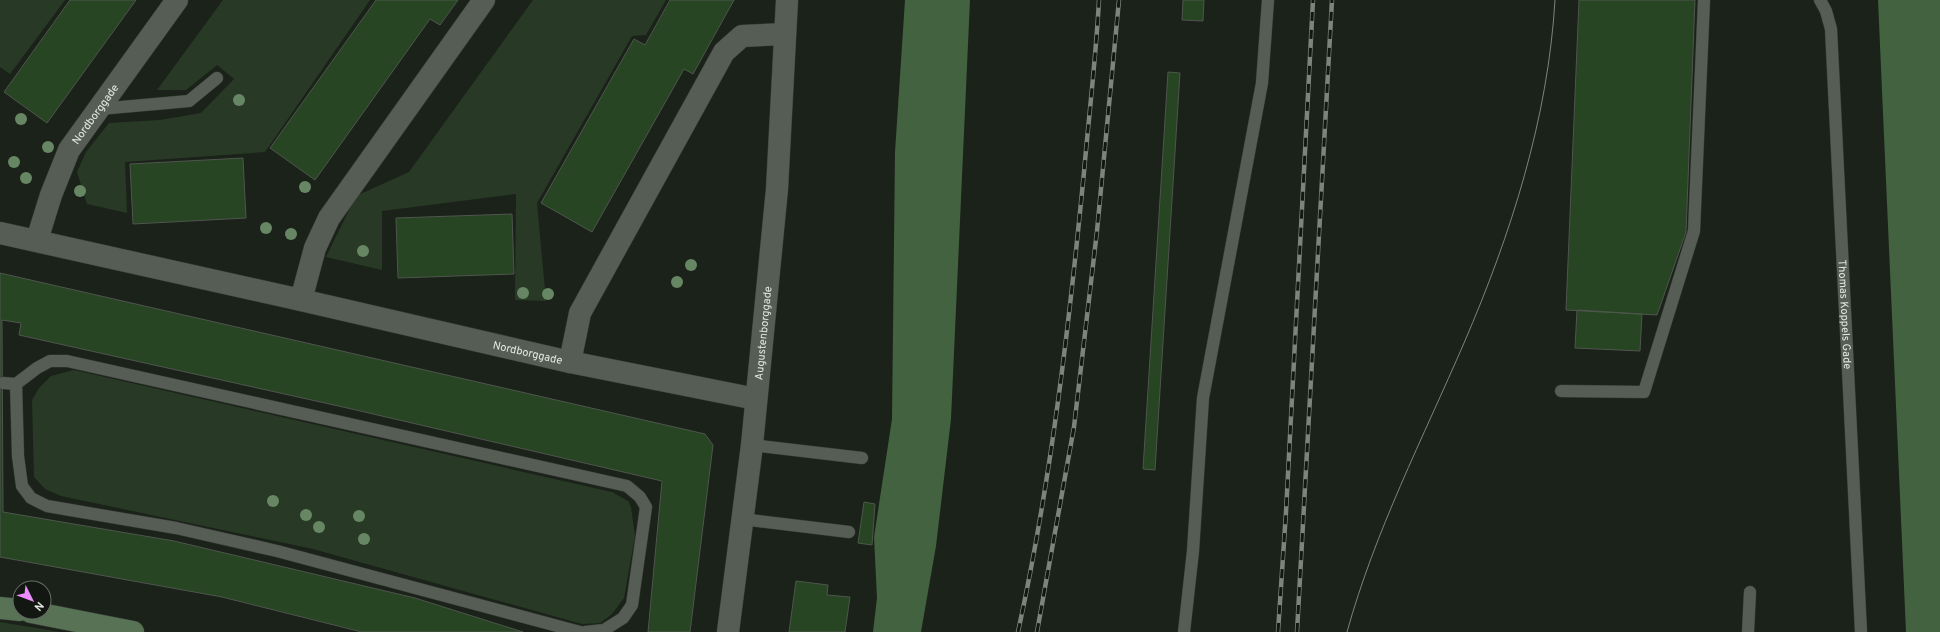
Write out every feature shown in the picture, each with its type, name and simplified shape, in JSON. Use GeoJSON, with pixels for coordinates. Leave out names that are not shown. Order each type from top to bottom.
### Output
{"type":"FeatureCollection","features":[{"type":"Feature","properties":{"kind":"main road"},"geometry":{"type":"LineString","coordinates":[[0,608],[12,609]]}},
{"type":"Feature","properties":{"kind":"main road"},"geometry":{"type":"LineString","coordinates":[[52,616],[133,632]]}},
{"type":"Feature","properties":{"kind":"street","name":"Nordborggade"},"geometry":{"type":"LineString","coordinates":[[37,240],[52,195],[70,150],[176,0]]}},
{"type":"Feature","properties":{"kind":"street"},"geometry":{"type":"LineString","coordinates":[[301,300],[315,248],[329,218],[484,0]]}},
{"type":"Feature","properties":{"kind":"street","name":"Augustenborggade"},"geometry":{"type":"LineString","coordinates":[[728,632],[752,445],[777,189],[787,0]]}},
{"type":"Feature","properties":{"kind":"street"},"geometry":{"type":"LineString","coordinates":[[570,362],[580,314],[724,52],[742,36],[785,34]]}},
{"type":"Feature","properties":{"kind":"street","name":"Nordborggade"},"geometry":{"type":"LineString","coordinates":[[0,233],[37,240],[570,362],[756,399]]}},
{"type":"Feature","properties":{"kind":"lane"},"geometry":{"type":"LineString","coordinates":[[1184,632],[1193,551],[1203,398],[1262,83],[1268,0]]}},
{"type":"Feature","properties":{"kind":"lane"},"geometry":{"type":"LineString","coordinates":[[1561,391],[1644,392],[1694,231],[1704,0]]}},
{"type":"Feature","properties":{"kind":"lane","name":"Thomas Koppels Gade"},"geometry":{"type":"LineString","coordinates":[[1820,0],[1826,11],[1831,29],[1861,632]]}},
{"type":"Feature","properties":{"kind":"lane"},"geometry":{"type":"LineString","coordinates":[[99,109],[189,101],[217,78]]}},
{"type":"Feature","properties":{"kind":"lane"},"geometry":{"type":"LineString","coordinates":[[3,383],[16,384],[37,368],[50,361],[67,361],[627,486],[640,497],[646,507],[632,605],[623,618],[604,630],[585,632]]}},
{"type":"Feature","properties":{"kind":"lane"},"geometry":{"type":"LineString","coordinates":[[16,384],[18,456],[22,486],[31,498],[47,506],[176,528],[277,551],[580,632]]}},
{"type":"Feature","properties":{"kind":"lane"},"geometry":{"type":"LineString","coordinates":[[752,445],[862,458]]}},
{"type":"Feature","properties":{"kind":"lane"},"geometry":{"type":"LineString","coordinates":[[742,519],[849,532]]}},
{"type":"Feature","properties":{"kind":"lane"},"geometry":{"type":"LineString","coordinates":[[1748,632],[1750,592]]}},
{"type":"Feature","properties":{"kind":"green space"},"geometry":{"type":"Polygon","coordinates":[[[0,0],[65,0],[10,74],[0,67],[0,0]]]}},
{"type":"Feature","properties":{"kind":"green space"},"geometry":{"type":"Polygon","coordinates":[[[223,0],[370,0],[265,152],[125,162],[127,213],[87,204],[77,172],[86,152],[109,123],[160,120],[201,113],[234,79],[217,65],[186,90],[157,90],[223,0]]]}},
{"type":"Feature","properties":{"kind":"green space"},"geometry":{"type":"Polygon","coordinates":[[[533,0],[666,0],[646,35],[632,36],[537,203],[546,301],[515,300],[516,194],[382,211],[382,270],[326,257],[356,196],[409,172],[533,0]]]}},
{"type":"Feature","properties":{"kind":"green space"},"geometry":{"type":"Polygon","coordinates":[[[905,0],[970,0],[951,419],[936,546],[921,632],[873,632],[877,598],[874,537],[892,419],[895,152],[905,0]]]}},
{"type":"Feature","properties":{"kind":"green space"},"geometry":{"type":"Polygon","coordinates":[[[1878,0],[1940,0],[1940,632],[1906,632],[1878,0]]]}},
{"type":"Feature","properties":{"kind":"green space"},"geometry":{"type":"Polygon","coordinates":[[[74,370],[612,492],[628,501],[631,507],[635,536],[624,598],[612,614],[600,623],[582,624],[313,549],[61,496],[45,489],[34,477],[32,400],[39,388],[51,376],[74,370]]]}},
{"type":"Feature","properties":{"kind":"green space"},"geometry":{"type":"Polygon","coordinates":[[[0,622],[60,632],[0,632],[0,622]]]}},
{"type":"Feature","properties":{"kind":"building"},"geometry":{"type":"Polygon","coordinates":[[[70,0],[136,0],[47,123],[4,92],[70,0]]]}},
{"type":"Feature","properties":{"kind":"building"},"geometry":{"type":"Polygon","coordinates":[[[376,0],[458,0],[440,25],[430,19],[315,180],[270,148],[376,0]]]}},
{"type":"Feature","properties":{"kind":"building"},"geometry":{"type":"Polygon","coordinates":[[[670,0],[734,0],[693,74],[684,69],[592,232],[541,203],[634,39],[645,45],[670,0]]]}},
{"type":"Feature","properties":{"kind":"building"},"geometry":{"type":"Polygon","coordinates":[[[1183,0],[1204,0],[1203,21],[1182,20],[1183,0]]]}},
{"type":"Feature","properties":{"kind":"building"},"geometry":{"type":"Polygon","coordinates":[[[1579,0],[1695,0],[1686,232],[1657,315],[1566,310],[1579,0]]]}},
{"type":"Feature","properties":{"kind":"building"},"geometry":{"type":"Polygon","coordinates":[[[1168,72],[1180,73],[1155,470],[1143,469],[1168,72]]]}},
{"type":"Feature","properties":{"kind":"building"},"geometry":{"type":"Polygon","coordinates":[[[243,158],[246,218],[133,224],[130,164],[243,158]]]}},
{"type":"Feature","properties":{"kind":"building"},"geometry":{"type":"Polygon","coordinates":[[[512,214],[514,274],[398,278],[396,218],[512,214]]]}},
{"type":"Feature","properties":{"kind":"building"},"geometry":{"type":"Polygon","coordinates":[[[0,273],[705,434],[713,445],[690,632],[648,632],[662,481],[343,407],[19,335],[21,323],[2,320],[3,512],[174,541],[415,598],[523,632],[362,632],[222,597],[0,557],[0,273]]]}},
{"type":"Feature","properties":{"kind":"building"},"geometry":{"type":"Polygon","coordinates":[[[1577,310],[1642,314],[1640,351],[1575,348],[1577,310]]]}},
{"type":"Feature","properties":{"kind":"building"},"geometry":{"type":"Polygon","coordinates":[[[864,502],[875,504],[872,545],[858,543],[864,502]]]}},
{"type":"Feature","properties":{"kind":"building"},"geometry":{"type":"Polygon","coordinates":[[[796,581],[828,585],[827,595],[850,597],[845,632],[789,632],[796,581]]]}},
{"type":"Feature","properties":{"kind":"tram line"},"geometry":{"type":"LineString","coordinates":[[1347,632],[1358,594],[1371,558],[1401,485],[1464,343],[1512,218],[1536,132],[1551,44],[1555,0]]}},
{"type":"Feature","properties":{"kind":"railway"},"geometry":{"type":"LineString","coordinates":[[1018,632],[1040,518],[1058,403],[1084,172],[1099,0]]}},
{"type":"Feature","properties":{"kind":"railway"},"geometry":{"type":"LineString","coordinates":[[1037,632],[1074,427],[1097,231],[1119,0]]}},
{"type":"Feature","properties":{"kind":"railway"},"geometry":{"type":"LineString","coordinates":[[1278,632],[1286,512],[1313,0]]}},
{"type":"Feature","properties":{"kind":"railway"},"geometry":{"type":"LineString","coordinates":[[1297,632],[1332,0]]}}]}
